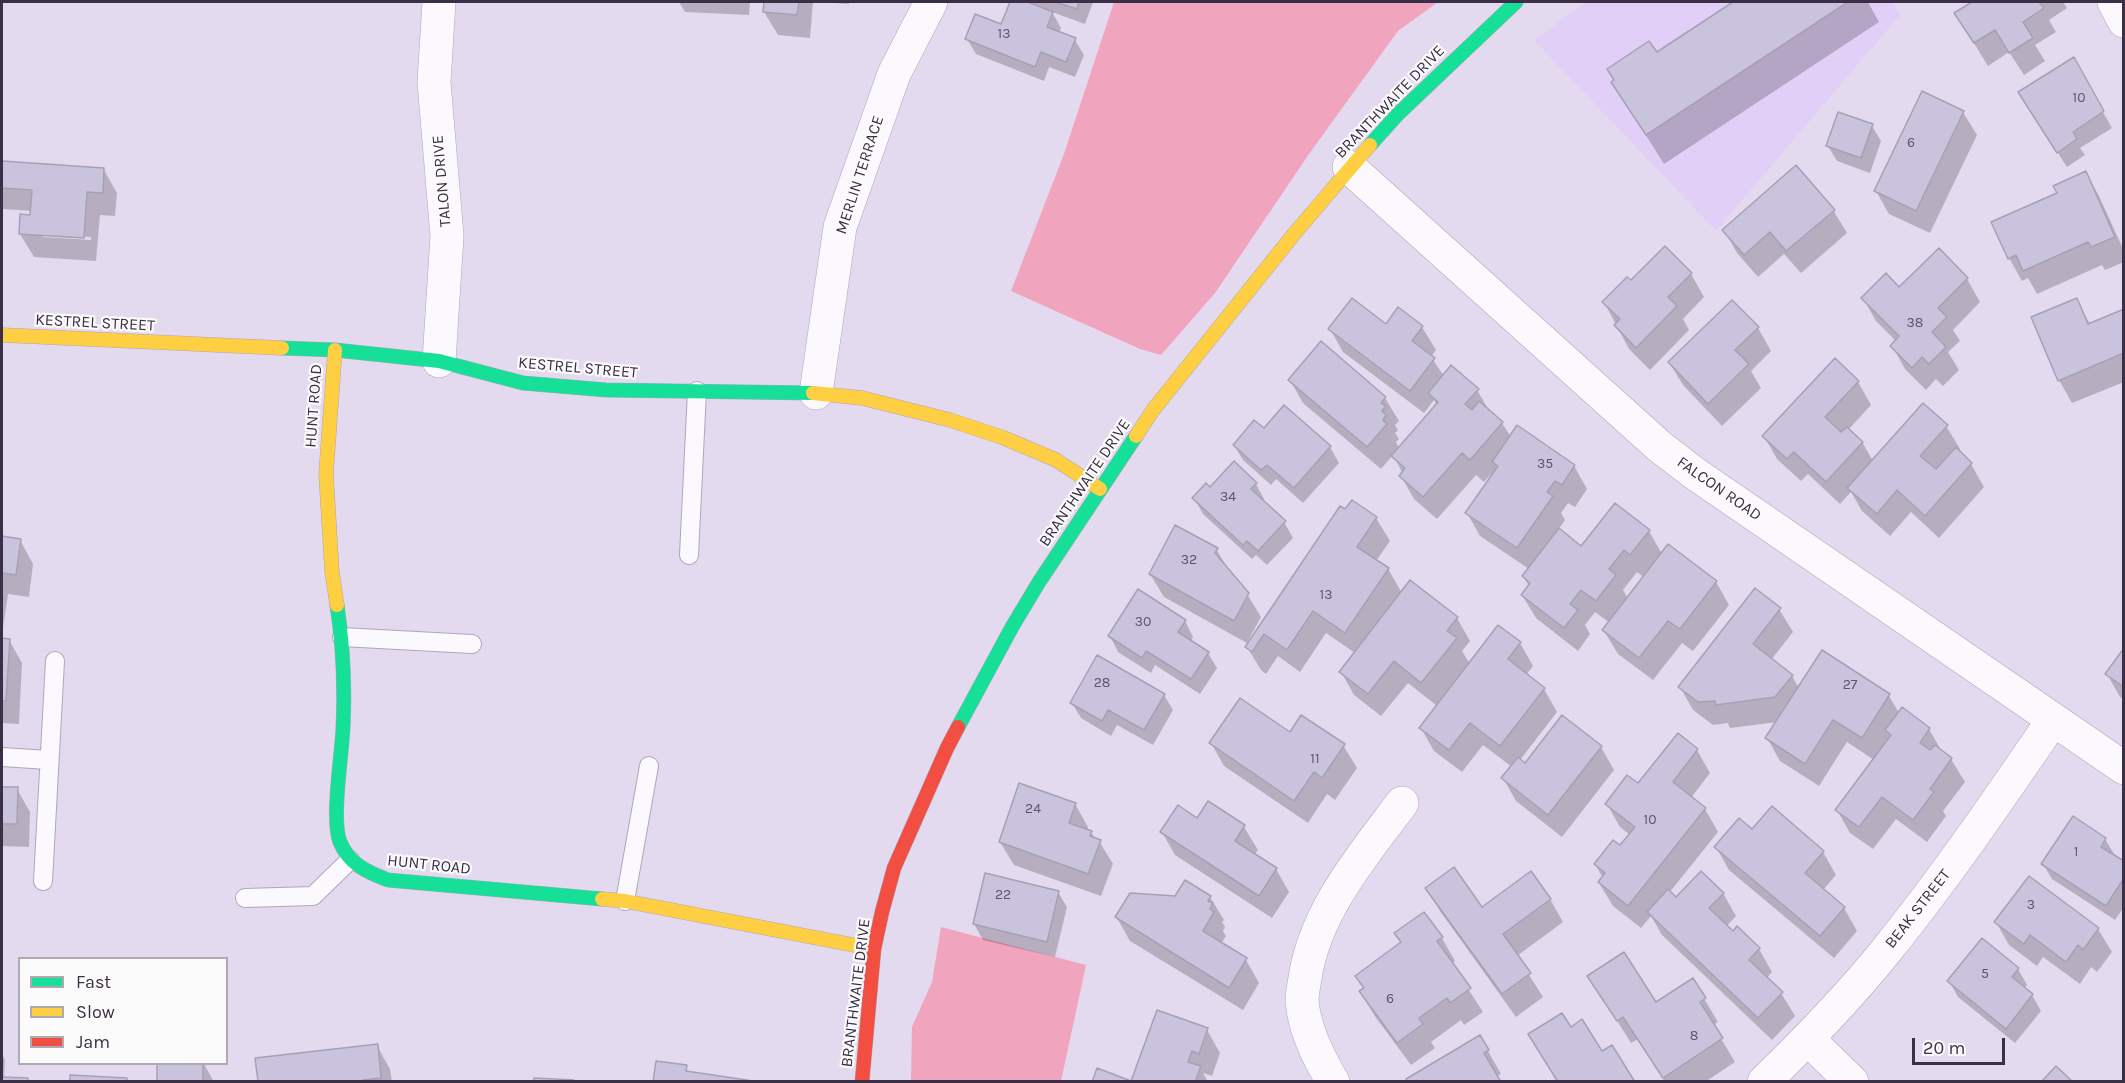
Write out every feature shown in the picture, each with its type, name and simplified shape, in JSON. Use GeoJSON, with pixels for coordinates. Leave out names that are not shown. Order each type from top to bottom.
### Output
{"type":"FeatureCollection","features":[{"type":"Feature","properties":{"kind":"street","name":"TALON DRIVE"},"geometry":{"type":"LineString","coordinates":[[439,2],[434,82],[447,236],[439,361]]}},
{"type":"Feature","properties":{"kind":"street","name":"MERLIN TERRACE"},"geometry":{"type":"LineString","coordinates":[[816,393],[840,227],[894,74],[931,2]]}},
{"type":"Feature","properties":{"kind":"street","name":"BRANTHWAITE DRIVE"},"geometry":{"type":"LineString","coordinates":[[862,1082],[864,1033],[874,949],[894,867],[947,748],[1012,627],[1059,550],[1174,382],[1349,167],[1398,114],[1516,2]]}},
{"type":"Feature","properties":{"kind":"street"},"geometry":{"type":"LineString","coordinates":[[2114,2],[2124,21]]}},
{"type":"Feature","properties":{"kind":"street","name":"FALCON ROAD"},"geometry":{"type":"LineString","coordinates":[[1349,167],[1659,446],[1694,473],[2124,768]]}},
{"type":"Feature","properties":{"kind":"street","name":"KESTREL STREET"},"geometry":{"type":"LineString","coordinates":[[2,336],[334,350],[439,361],[523,383],[606,390],[816,393],[862,398],[950,420],[1004,438],[1056,460],[1100,489]]}},
{"type":"Feature","properties":{"kind":"street","name":"HUNT ROAD"},"geometry":{"type":"LineString","coordinates":[[334,350],[326,474],[332,572],[342,638],[343,727],[337,812],[339,840],[350,860],[368,872],[388,880],[625,901],[874,949]]}},
{"type":"Feature","properties":{"kind":"street","name":"BEAK STREET"},"geometry":{"type":"LineString","coordinates":[[1764,1082],[1808,1039],[1884,953],[1953,864],[2053,720]]}},
{"type":"Feature","properties":{"kind":"street"},"geometry":{"type":"LineString","coordinates":[[1333,1082],[1310,1035],[1302,999],[1308,958],[1324,916],[1352,872],[1402,803]]}},
{"type":"Feature","properties":{"kind":"street"},"geometry":{"type":"LineString","coordinates":[[1808,1039],[1852,1082]]}},
{"type":"Feature","properties":{"kind":"lane"},"geometry":{"type":"LineString","coordinates":[[689,555],[697,391]]}},
{"type":"Feature","properties":{"kind":"lane"},"geometry":{"type":"LineString","coordinates":[[342,638],[472,644]]}},
{"type":"Feature","properties":{"kind":"lane"},"geometry":{"type":"LineString","coordinates":[[43,881],[55,661]]}},
{"type":"Feature","properties":{"kind":"lane"},"geometry":{"type":"LineString","coordinates":[[2,757],[48,760]]}},
{"type":"Feature","properties":{"kind":"lane"},"geometry":{"type":"LineString","coordinates":[[625,901],[649,766]]}},
{"type":"Feature","properties":{"kind":"lane"},"geometry":{"type":"LineString","coordinates":[[245,898],[313,896],[350,860]]}},
{"type":"Feature","properties":{"kind":"shaded area"},"geometry":{"type":"Polygon","coordinates":[[[1114,2],[1438,2],[1398,31],[1309,154],[1215,293],[1161,355],[1140,349],[1011,291],[1064,154],[1114,2]]]}},
{"type":"Feature","properties":{"kind":"shaded area"},"geometry":{"type":"Polygon","coordinates":[[[1586,2],[1893,2],[1900,15],[1716,231],[1534,40],[1586,2]]]}},
{"type":"Feature","properties":{"kind":"shaded area"},"geometry":{"type":"Polygon","coordinates":[[[941,927],[1086,965],[1061,1081],[911,1081],[912,1027],[932,982],[941,927]]]}},
{"type":"Feature","properties":{"kind":"building"},"geometry":{"type":"Polygon","coordinates":[[[764,2],[799,2],[797,15],[763,12],[764,2]]]}},
{"type":"Feature","properties":{"kind":"building"},"geometry":{"type":"Polygon","coordinates":[[[1010,2],[1028,2],[1053,12],[1047,27],[1076,38],[1066,62],[1041,52],[1035,67],[965,39],[975,14],[1001,24],[1010,2]]]}},
{"type":"Feature","properties":{"kind":"building"},"geometry":{"type":"Polygon","coordinates":[[[1055,2],[1079,2],[1077,9],[1055,2]]]}},
{"type":"Feature","properties":{"kind":"building"},"geometry":{"type":"Polygon","coordinates":[[[1733,2],[1848,2],[1646,135],[1611,82],[1614,80],[1607,69],[1649,41],[1657,52],[1733,2]]]}},
{"type":"Feature","properties":{"kind":"building"},"geometry":{"type":"Polygon","coordinates":[[[1972,2],[2039,2],[2044,8],[2023,22],[2033,38],[2009,53],[1995,30],[1974,43],[1954,13],[1972,2]]]}},
{"type":"Feature","properties":{"kind":"building"},"geometry":{"type":"Polygon","coordinates":[[[2074,57],[2104,111],[2073,132],[2077,139],[2057,153],[2018,92],[2074,57]]]}},
{"type":"Feature","properties":{"kind":"building"},"geometry":{"type":"Polygon","coordinates":[[[1922,91],[1964,111],[1916,211],[1874,191],[1922,91]]]}},
{"type":"Feature","properties":{"kind":"building"},"geometry":{"type":"Polygon","coordinates":[[[1838,112],[1873,124],[1861,158],[1826,146],[1838,112]]]}},
{"type":"Feature","properties":{"kind":"building"},"geometry":{"type":"Polygon","coordinates":[[[2,161],[104,168],[103,193],[87,192],[84,238],[19,234],[20,214],[30,215],[32,190],[2,188],[2,161]]]}},
{"type":"Feature","properties":{"kind":"building"},"geometry":{"type":"Polygon","coordinates":[[[1796,165],[1835,210],[1786,251],[1770,232],[1744,255],[1722,230],[1796,165]]]}},
{"type":"Feature","properties":{"kind":"building"},"geometry":{"type":"Polygon","coordinates":[[[2086,171],[2115,237],[2091,247],[2088,242],[2023,271],[2016,255],[2008,259],[1991,222],[2057,193],[2053,186],[2086,171]]]}},
{"type":"Feature","properties":{"kind":"building"},"geometry":{"type":"Polygon","coordinates":[[[1665,246],[1692,273],[1668,297],[1677,306],[1636,348],[1614,325],[1620,319],[1602,302],[1627,277],[1631,280],[1665,246]]]}},
{"type":"Feature","properties":{"kind":"building"},"geometry":{"type":"Polygon","coordinates":[[[1939,248],[1968,278],[1938,308],[1947,317],[1932,332],[1946,347],[1929,364],[1922,357],[1912,368],[1890,346],[1899,336],[1861,298],[1886,273],[1899,287],[1939,248]]]}},
{"type":"Feature","properties":{"kind":"building"},"geometry":{"type":"Polygon","coordinates":[[[1352,298],[1386,324],[1398,307],[1423,326],[1412,341],[1435,358],[1410,391],[1328,329],[1352,298]]]}},
{"type":"Feature","properties":{"kind":"building"},"geometry":{"type":"Polygon","coordinates":[[[2077,298],[2088,324],[2124,309],[2124,353],[2058,381],[2031,317],[2077,298]]]}},
{"type":"Feature","properties":{"kind":"building"},"geometry":{"type":"Polygon","coordinates":[[[1732,300],[1759,327],[1735,350],[1749,364],[1708,404],[1668,362],[1732,300]]]}},
{"type":"Feature","properties":{"kind":"building"},"geometry":{"type":"Polygon","coordinates":[[[1321,341],[1386,397],[1381,403],[1386,406],[1382,411],[1386,415],[1383,420],[1387,424],[1367,447],[1288,380],[1321,341]]]}},
{"type":"Feature","properties":{"kind":"building"},"geometry":{"type":"Polygon","coordinates":[[[1835,358],[1859,381],[1825,417],[1841,432],[1847,427],[1863,442],[1826,482],[1794,452],[1787,459],[1762,436],[1835,358]]]}},
{"type":"Feature","properties":{"kind":"building"},"geometry":{"type":"Polygon","coordinates":[[[1451,365],[1479,389],[1465,404],[1472,410],[1479,401],[1503,422],[1470,460],[1462,453],[1423,497],[1399,476],[1405,468],[1391,456],[1438,402],[1428,393],[1451,365]]]}},
{"type":"Feature","properties":{"kind":"building"},"geometry":{"type":"Polygon","coordinates":[[[1923,403],[1948,425],[1920,456],[1936,469],[1956,447],[1972,463],[1925,516],[1897,490],[1877,514],[1847,488],[1923,403]]]}},
{"type":"Feature","properties":{"kind":"building"},"geometry":{"type":"Polygon","coordinates":[[[1284,405],[1331,446],[1294,488],[1267,465],[1261,470],[1233,445],[1254,420],[1264,428],[1284,405]]]}},
{"type":"Feature","properties":{"kind":"building"},"geometry":{"type":"Polygon","coordinates":[[[1517,425],[1575,465],[1562,485],[1555,481],[1547,492],[1553,496],[1517,548],[1465,513],[1498,466],[1492,462],[1517,425]]]}},
{"type":"Feature","properties":{"kind":"building"},"geometry":{"type":"Polygon","coordinates":[[[1234,461],[1257,483],[1251,489],[1286,521],[1258,551],[1247,541],[1243,545],[1192,498],[1206,483],[1210,487],[1234,461]]]}},
{"type":"Feature","properties":{"kind":"building"},"geometry":{"type":"Polygon","coordinates":[[[1352,500],[1377,517],[1357,547],[1389,568],[1345,633],[1313,611],[1287,650],[1264,634],[1252,652],[1245,647],[1340,506],[1345,509],[1352,500]]]}},
{"type":"Feature","properties":{"kind":"building"},"geometry":{"type":"Polygon","coordinates":[[[1615,503],[1650,530],[1630,555],[1624,550],[1609,569],[1616,575],[1596,601],[1581,590],[1570,604],[1578,610],[1564,628],[1521,595],[1530,583],[1522,576],[1559,528],[1581,546],[1615,503]]]}},
{"type":"Feature","properties":{"kind":"building"},"geometry":{"type":"Polygon","coordinates":[[[1175,525],[1218,548],[1215,553],[1249,593],[1234,621],[1149,574],[1175,525]]]}},
{"type":"Feature","properties":{"kind":"building"},"geometry":{"type":"Polygon","coordinates":[[[2,536],[21,539],[16,575],[2,573],[2,536]]]}},
{"type":"Feature","properties":{"kind":"building"},"geometry":{"type":"Polygon","coordinates":[[[1668,544],[1717,581],[1680,629],[1668,621],[1639,658],[1602,630],[1668,544]]]}},
{"type":"Feature","properties":{"kind":"building"},"geometry":{"type":"Polygon","coordinates":[[[1410,580],[1458,617],[1447,631],[1457,638],[1421,683],[1394,661],[1368,694],[1339,672],[1410,580]]]}},
{"type":"Feature","properties":{"kind":"building"},"geometry":{"type":"Polygon","coordinates":[[[1755,588],[1781,608],[1753,644],[1793,675],[1775,697],[1716,705],[1715,701],[1698,702],[1678,687],[1755,588]]]}},
{"type":"Feature","properties":{"kind":"building"},"geometry":{"type":"Polygon","coordinates":[[[1138,589],[1186,620],[1178,632],[1209,652],[1191,679],[1146,651],[1142,658],[1108,636],[1138,589]]]}},
{"type":"Feature","properties":{"kind":"building"},"geometry":{"type":"Polygon","coordinates":[[[1498,625],[1521,642],[1508,659],[1545,688],[1500,746],[1470,723],[1449,750],[1419,728],[1498,625]]]}},
{"type":"Feature","properties":{"kind":"building"},"geometry":{"type":"Polygon","coordinates":[[[2,638],[10,639],[6,701],[2,701],[2,638]]]}},
{"type":"Feature","properties":{"kind":"building"},"geometry":{"type":"Polygon","coordinates":[[[2124,648],[2124,687],[2105,674],[2124,648]]]}},
{"type":"Feature","properties":{"kind":"building"},"geometry":{"type":"Polygon","coordinates":[[[1822,650],[1890,694],[1862,738],[1833,720],[1805,764],[1765,738],[1822,650]]]}},
{"type":"Feature","properties":{"kind":"building"},"geometry":{"type":"Polygon","coordinates":[[[1097,655],[1165,694],[1144,730],[1108,710],[1102,721],[1070,703],[1097,655]]]}},
{"type":"Feature","properties":{"kind":"building"},"geometry":{"type":"Polygon","coordinates":[[[1240,698],[1290,732],[1301,715],[1345,744],[1322,778],[1314,772],[1294,801],[1209,743],[1240,698]]]}},
{"type":"Feature","properties":{"kind":"building"},"geometry":{"type":"Polygon","coordinates":[[[1902,707],[1930,728],[1920,743],[1930,750],[1935,745],[1952,758],[1930,789],[1934,792],[1913,820],[1882,797],[1859,827],[1835,810],[1891,735],[1885,730],[1902,707]]]}},
{"type":"Feature","properties":{"kind":"building"},"geometry":{"type":"Polygon","coordinates":[[[1562,715],[1602,746],[1548,815],[1501,778],[1518,757],[1525,763],[1562,715]]]}},
{"type":"Feature","properties":{"kind":"building"},"geometry":{"type":"Polygon","coordinates":[[[1678,733],[1698,749],[1673,782],[1706,808],[1628,906],[1598,882],[1605,873],[1594,864],[1613,840],[1620,845],[1635,827],[1605,804],[1627,775],[1638,783],[1678,733]]]}},
{"type":"Feature","properties":{"kind":"building"},"geometry":{"type":"Polygon","coordinates":[[[1019,783],[1076,803],[1069,823],[1092,831],[1090,836],[1101,840],[1088,874],[999,842],[1019,783]]]}},
{"type":"Feature","properties":{"kind":"building"},"geometry":{"type":"Polygon","coordinates":[[[2,787],[18,787],[17,824],[2,824],[2,787]]]}},
{"type":"Feature","properties":{"kind":"building"},"geometry":{"type":"Polygon","coordinates":[[[1208,801],[1245,825],[1235,841],[1277,868],[1259,896],[1160,832],[1178,805],[1197,818],[1208,801]]]}},
{"type":"Feature","properties":{"kind":"building"},"geometry":{"type":"Polygon","coordinates":[[[1772,806],[1824,851],[1805,873],[1845,907],[1820,936],[1714,847],[1739,818],[1752,829],[1772,806]]]}},
{"type":"Feature","properties":{"kind":"building"},"geometry":{"type":"Polygon","coordinates":[[[2073,816],[2106,838],[2101,847],[2124,861],[2124,878],[2106,906],[2041,864],[2073,816]]]}},
{"type":"Feature","properties":{"kind":"building"},"geometry":{"type":"Polygon","coordinates":[[[1454,867],[1482,907],[1531,871],[1551,899],[1503,934],[1531,973],[1502,994],[1425,888],[1454,867]]]}},
{"type":"Feature","properties":{"kind":"building"},"geometry":{"type":"Polygon","coordinates":[[[1701,871],[1724,893],[1709,908],[1733,931],[1737,926],[1760,948],[1749,960],[1783,992],[1758,1018],[1647,912],[1668,889],[1676,897],[1701,871]]]}},
{"type":"Feature","properties":{"kind":"building"},"geometry":{"type":"Polygon","coordinates":[[[985,873],[1059,891],[1047,942],[973,924],[985,873]]]}},
{"type":"Feature","properties":{"kind":"building"},"geometry":{"type":"Polygon","coordinates":[[[2029,876],[2099,928],[2083,950],[2078,945],[2066,962],[2030,935],[2024,944],[1994,922],[2029,876]]]}},
{"type":"Feature","properties":{"kind":"building"},"geometry":{"type":"Polygon","coordinates":[[[1185,880],[1211,896],[1208,901],[1213,903],[1210,909],[1214,912],[1203,931],[1247,958],[1229,988],[1115,917],[1130,893],[1175,896],[1185,880]]]}},
{"type":"Feature","properties":{"kind":"building"},"geometry":{"type":"Polygon","coordinates":[[[1424,912],[1443,937],[1437,941],[1471,988],[1450,1003],[1447,998],[1419,1018],[1423,1024],[1397,1043],[1359,991],[1364,988],[1355,976],[1401,942],[1394,933],[1424,912]]]}},
{"type":"Feature","properties":{"kind":"building"},"geometry":{"type":"Polygon","coordinates":[[[1982,938],[2019,968],[2012,977],[2033,994],[2006,1029],[1947,981],[1982,938]]]}},
{"type":"Feature","properties":{"kind":"building"},"geometry":{"type":"Polygon","coordinates":[[[1624,952],[1656,1002],[1693,978],[1706,998],[1700,1002],[1723,1038],[1663,1078],[1623,1017],[1617,1021],[1587,976],[1624,952]]]}},
{"type":"Feature","properties":{"kind":"building"},"geometry":{"type":"Polygon","coordinates":[[[1157,1010],[1208,1028],[1199,1054],[1192,1051],[1188,1062],[1201,1066],[1195,1082],[1092,1082],[1097,1068],[1131,1081],[1157,1010]]]}},
{"type":"Feature","properties":{"kind":"building"},"geometry":{"type":"Polygon","coordinates":[[[1562,1013],[1571,1027],[1582,1019],[1602,1051],[1612,1045],[1635,1082],[1558,1082],[1528,1034],[1562,1013]]]}},
{"type":"Feature","properties":{"kind":"building"},"geometry":{"type":"Polygon","coordinates":[[[1480,1035],[1489,1050],[1484,1053],[1501,1082],[1407,1082],[1406,1079],[1480,1035]]]}},
{"type":"Feature","properties":{"kind":"building"},"geometry":{"type":"Polygon","coordinates":[[[378,1044],[381,1078],[363,1080],[363,1082],[258,1082],[255,1058],[378,1044]]]}},
{"type":"Feature","properties":{"kind":"building"},"geometry":{"type":"Polygon","coordinates":[[[656,1061],[687,1065],[686,1071],[760,1082],[653,1082],[656,1061]]]}},
{"type":"Feature","properties":{"kind":"building"},"geometry":{"type":"Polygon","coordinates":[[[157,1065],[203,1065],[203,1082],[157,1082],[157,1065]]]}},
{"type":"Feature","properties":{"kind":"building"},"geometry":{"type":"Polygon","coordinates":[[[2056,1066],[2073,1082],[2041,1082],[2056,1066]]]}},
{"type":"Feature","properties":{"kind":"building"},"geometry":{"type":"Polygon","coordinates":[[[70,1075],[127,1078],[127,1082],[70,1082],[70,1075]]]}},
{"type":"Feature","properties":{"kind":"building"},"geometry":{"type":"Polygon","coordinates":[[[2,1077],[28,1078],[28,1082],[2,1082],[2,1077]]]}},
{"type":"Feature","properties":{"kind":"building"},"geometry":{"type":"Polygon","coordinates":[[[534,1078],[574,1080],[574,1082],[534,1082],[534,1078]]]}},
{"type":"Feature","properties":{"kind":"traffic: fast"},"geometry":{"type":"LineString","coordinates":[[1370,145],[1398,114],[1516,2]]}},
{"type":"Feature","properties":{"kind":"traffic: fast"},"geometry":{"type":"LineString","coordinates":[[282,348],[335,350],[439,361],[523,383],[606,390],[813,393]]}},
{"type":"Feature","properties":{"kind":"traffic: fast"},"geometry":{"type":"LineString","coordinates":[[958,727],[1039,582],[1136,436]]}},
{"type":"Feature","properties":{"kind":"traffic: fast"},"geometry":{"type":"LineString","coordinates":[[337,605],[344,697],[337,819],[340,842],[348,856],[366,870],[388,880],[602,899]]}},
{"type":"Feature","properties":{"kind":"traffic: slow"},"geometry":{"type":"LineString","coordinates":[[1136,436],[1153,410],[1294,234],[1370,145]]}},
{"type":"Feature","properties":{"kind":"traffic: slow"},"geometry":{"type":"LineString","coordinates":[[2,335],[282,348]]}},
{"type":"Feature","properties":{"kind":"traffic: slow"},"geometry":{"type":"LineString","coordinates":[[335,350],[326,474],[332,572],[337,605]]}},
{"type":"Feature","properties":{"kind":"traffic: slow"},"geometry":{"type":"LineString","coordinates":[[813,393],[862,398],[950,420],[1004,438],[1056,460],[1100,489]]}},
{"type":"Feature","properties":{"kind":"traffic: slow"},"geometry":{"type":"LineString","coordinates":[[602,899],[625,901],[874,949]]}},
{"type":"Feature","properties":{"kind":"traffic: jam"},"geometry":{"type":"LineString","coordinates":[[862,1082],[874,949],[882,912],[894,868],[958,727]]}}]}
